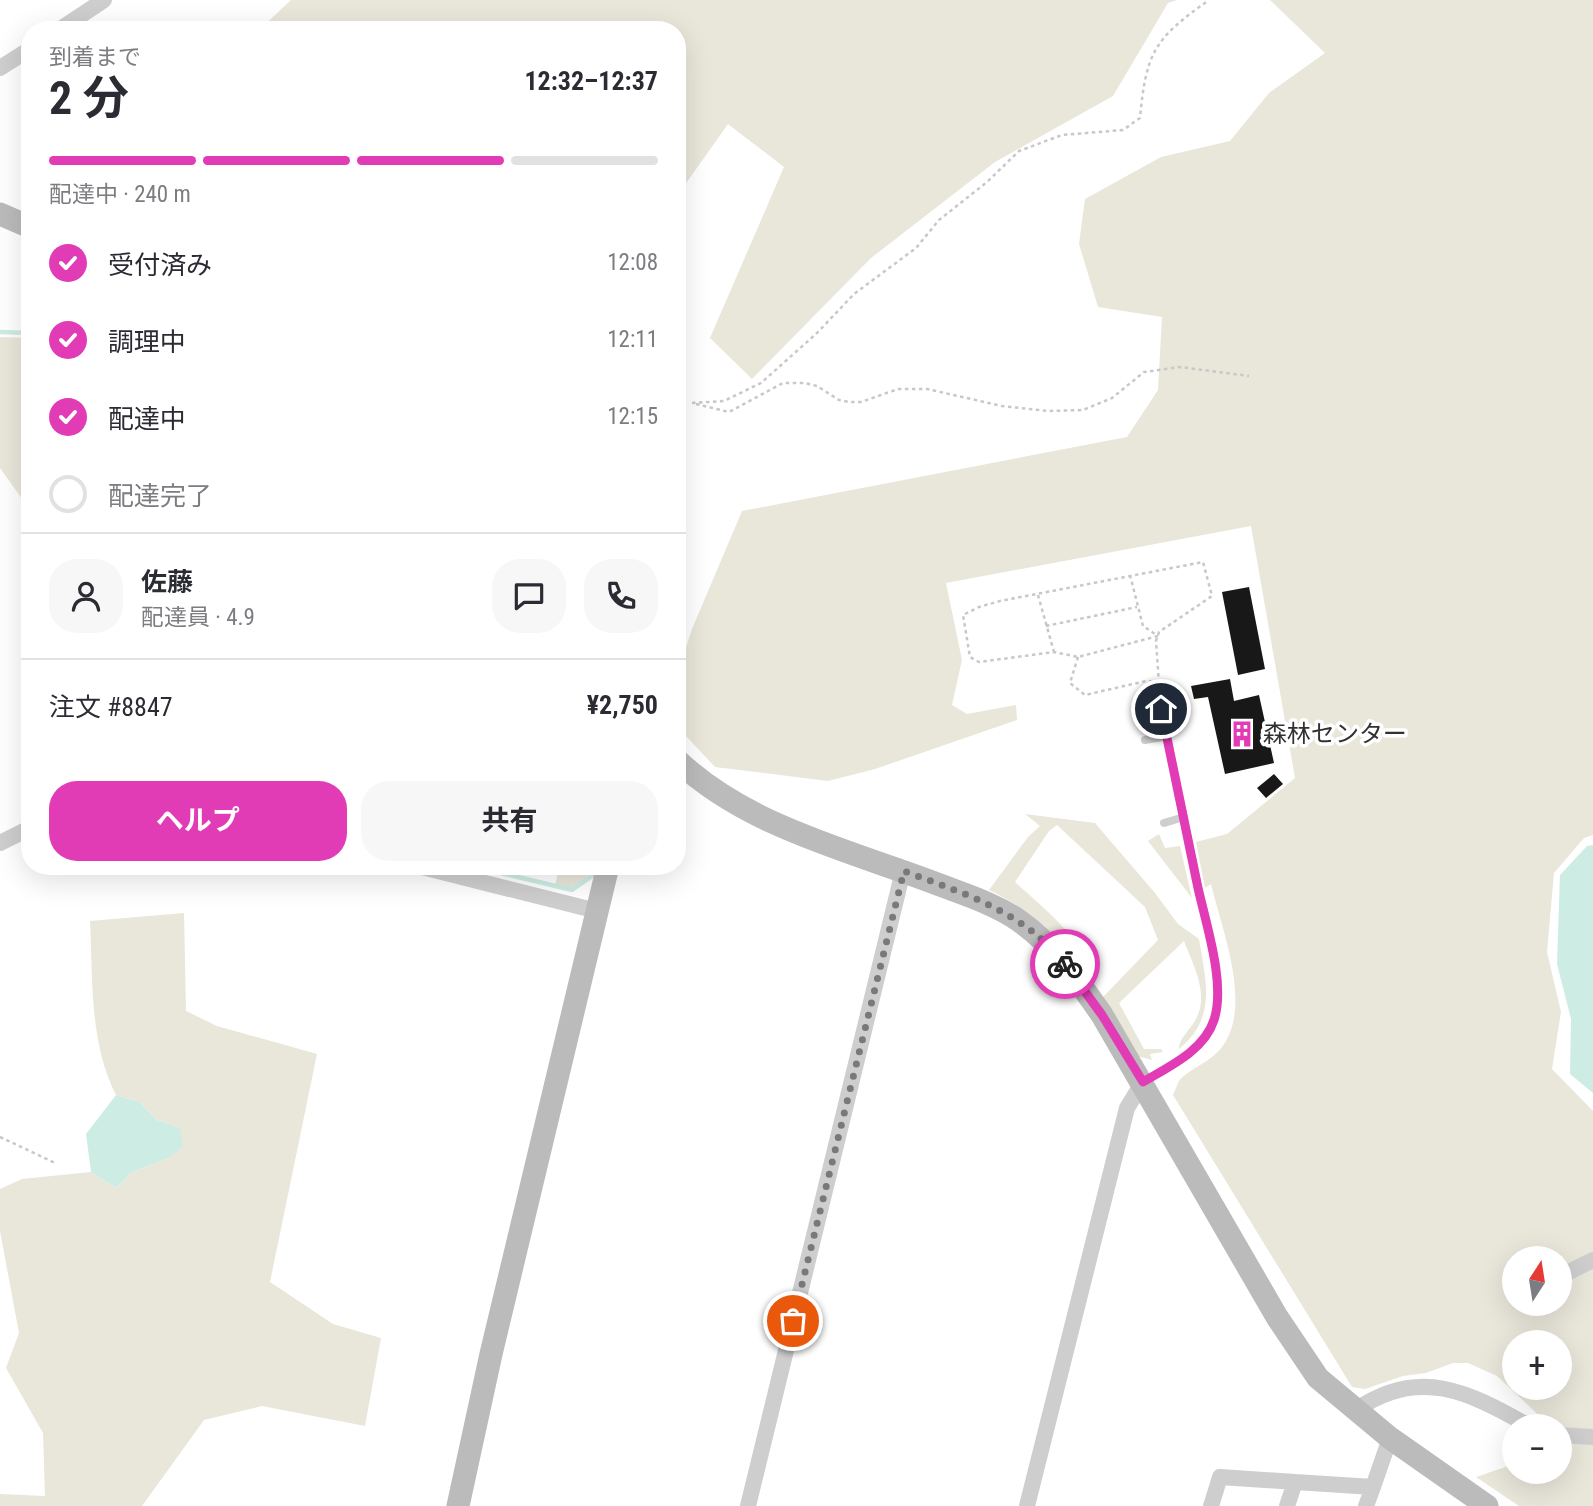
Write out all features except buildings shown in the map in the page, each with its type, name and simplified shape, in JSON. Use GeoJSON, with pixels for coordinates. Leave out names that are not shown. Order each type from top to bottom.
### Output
{"type":"FeatureCollection","features":[{"type":"Feature","properties":{"kind":"street"},"geometry":{"type":"LineString","coordinates":[[72,21],[104,0]]}},
{"type":"Feature","properties":{"kind":"street"},"geometry":{"type":"LineString","coordinates":[[0,68],[21,55]]}},
{"type":"Feature","properties":{"kind":"street"},"geometry":{"type":"LineString","coordinates":[[0,214],[21,223]]}},
{"type":"Feature","properties":{"kind":"street"},"geometry":{"type":"LineString","coordinates":[[686,769],[737,805],[767,820],[977,899],[1016,918],[1042,938],[1073,973],[1102,1015],[1277,1317],[1318,1378],[1390,1438],[1487,1506]]}},
{"type":"Feature","properties":{"kind":"street"},"geometry":{"type":"LineString","coordinates":[[0,843],[21,832]]}},
{"type":"Feature","properties":{"kind":"street"},"geometry":{"type":"LineString","coordinates":[[748,1506],[904,871]]}},
{"type":"Feature","properties":{"kind":"street"},"geometry":{"type":"LineString","coordinates":[[454,875],[597,911]]}},
{"type":"Feature","properties":{"kind":"street"},"geometry":{"type":"LineString","coordinates":[[458,1506],[491,1354],[606,875]]}},
{"type":"Feature","properties":{"kind":"street"},"geometry":{"type":"LineString","coordinates":[[1027,1506],[1127,1108],[1143,1082]]}},
{"type":"Feature","properties":{"kind":"street"},"geometry":{"type":"LineString","coordinates":[[1572,1270],[1593,1260]]}},
{"type":"Feature","properties":{"kind":"street"},"geometry":{"type":"LineString","coordinates":[[1356,1410],[1374,1398],[1402,1389],[1433,1386],[1453,1389],[1486,1401],[1508,1414]]}},
{"type":"Feature","properties":{"kind":"street"},"geometry":{"type":"LineString","coordinates":[[1572,1436],[1593,1437]]}},
{"type":"Feature","properties":{"kind":"street"},"geometry":{"type":"LineString","coordinates":[[1366,1506],[1390,1438]]}},
{"type":"Feature","properties":{"kind":"street"},"geometry":{"type":"LineString","coordinates":[[1211,1506],[1220,1477],[1373,1487]]}},
{"type":"Feature","properties":{"kind":"street"},"geometry":{"type":"LineString","coordinates":[[1287,1506],[1295,1482]]}},
{"type":"Feature","properties":{"kind":"lane"},"geometry":{"type":"LineString","coordinates":[[1143,1082],[1179,1061],[1195,1048],[1214,1021],[1217,1001],[1212,948],[1161,709]]}},
{"type":"Feature","properties":{"kind":"lane"},"geometry":{"type":"LineString","coordinates":[[1145,740],[1167,736]]}},
{"type":"Feature","properties":{"kind":"lane"},"geometry":{"type":"LineString","coordinates":[[1164,823],[1184,817]]}},
{"type":"Feature","properties":{"kind":"path"},"geometry":{"type":"LineString","coordinates":[[686,404],[724,401],[761,383],[817,333],[854,294],[916,248],[939,220],[987,182],[1019,150],[1062,135],[1123,130],[1139,118],[1143,80],[1157,44],[1180,21],[1209,0]]}},
{"type":"Feature","properties":{"kind":"path"},"geometry":{"type":"LineString","coordinates":[[686,405],[729,412],[783,383],[805,383],[817,386],[839,400],[849,402],[861,402],[898,389],[927,389],[1002,406],[1059,411],[1083,410],[1112,398],[1144,372],[1180,367],[1250,376]]}},
{"type":"Feature","properties":{"kind":"path"},"geometry":{"type":"LineString","coordinates":[[1158,636],[1078,657],[1054,652],[979,662],[970,657],[963,615],[979,607],[1203,562],[1212,596],[1159,632],[1158,682],[1161,709]]}},
{"type":"Feature","properties":{"kind":"path"},"geometry":{"type":"LineString","coordinates":[[1130,575],[1143,626],[1158,636]]}},
{"type":"Feature","properties":{"kind":"path"},"geometry":{"type":"LineString","coordinates":[[1038,595],[1054,652]]}},
{"type":"Feature","properties":{"kind":"path"},"geometry":{"type":"LineString","coordinates":[[1046,626],[1137,607]]}},
{"type":"Feature","properties":{"kind":"path"},"geometry":{"type":"LineString","coordinates":[[1078,657],[1070,683],[1085,695],[1146,681],[1158,682]]}},
{"type":"Feature","properties":{"kind":"path"},"geometry":{"type":"LineString","coordinates":[[0,1137],[57,1164]]}},
{"type":"Feature","properties":{"kind":"shaded area"},"geometry":{"type":"Polygon","coordinates":[[[291,0],[1177,0],[1168,3],[1113,96],[995,162],[871,258],[752,379],[710,338],[784,167],[728,124],[686,183],[686,21],[269,21],[291,0]]]}},
{"type":"Feature","properties":{"kind":"shaded area"},"geometry":{"type":"Polygon","coordinates":[[[1270,0],[1593,0],[1593,835],[1584,838],[1554,873],[1547,952],[1561,1012],[1552,1069],[1593,1111],[1593,1432],[1572,1428],[1572,1414],[1537,1414],[1522,1400],[1572,1400],[1572,1330],[1502,1330],[1502,1381],[1468,1363],[1453,1363],[1365,1389],[1352,1387],[1173,1095],[1183,1077],[1222,1047],[1231,1030],[1235,1011],[1235,990],[1227,945],[1211,884],[1205,888],[1196,842],[1227,834],[1295,778],[1251,526],[946,583],[962,660],[952,705],[967,714],[1016,705],[1017,720],[875,769],[828,781],[715,767],[686,736],[686,648],[742,511],[1127,437],[1158,390],[1162,317],[1098,307],[1079,244],[1085,199],[1161,157],[1230,141],[1269,93],[1325,53],[1270,0]]]}},
{"type":"Feature","properties":{"kind":"shaded area"},"geometry":{"type":"Polygon","coordinates":[[[0,337],[21,338],[21,497],[0,468],[0,337]]]}},
{"type":"Feature","properties":{"kind":"shaded area"},"geometry":{"type":"Polygon","coordinates":[[[1025,814],[1095,823],[1178,924],[1199,939],[1206,985],[1204,1012],[1191,1037],[1179,1049],[1182,1038],[1195,1021],[1201,1001],[1199,981],[1184,941],[1119,1003],[1144,1049],[1161,1049],[1163,1052],[1150,1054],[1152,1060],[1137,1056],[1103,997],[1158,940],[1145,907],[1057,825],[1049,831],[1015,882],[1071,936],[1088,962],[1094,977],[1092,979],[1059,939],[1019,907],[989,890],[1028,837],[1040,826],[1025,814]]]}},
{"type":"Feature","properties":{"kind":"shaded area"},"geometry":{"type":"Polygon","coordinates":[[[1159,834],[1165,848],[1180,846],[1192,898],[1148,841],[1159,834]]]}},
{"type":"Feature","properties":{"kind":"shaded area"},"geometry":{"type":"Polygon","coordinates":[[[1593,845],[1593,1093],[1570,1074],[1571,1019],[1557,964],[1560,875],[1587,846],[1593,845]]]}},
{"type":"Feature","properties":{"kind":"shaded area"},"geometry":{"type":"Polygon","coordinates":[[[558,875],[591,875],[571,888],[555,885],[558,875]]]}},
{"type":"Feature","properties":{"kind":"shaded area"},"geometry":{"type":"Polygon","coordinates":[[[184,913],[186,1011],[217,1026],[317,1054],[270,1282],[333,1324],[381,1338],[365,1426],[262,1406],[204,1420],[142,1506],[0,1506],[0,1494],[45,1496],[43,1433],[6,1368],[19,1333],[0,1231],[0,1189],[22,1179],[91,1172],[116,1188],[132,1172],[166,1159],[180,1128],[157,1120],[139,1102],[116,1095],[107,1075],[94,1010],[90,921],[184,913]]]}},
{"type":"Feature","properties":{"kind":"shaded area"},"geometry":{"type":"Polygon","coordinates":[[[116,1095],[139,1102],[157,1120],[180,1128],[183,1147],[166,1159],[132,1172],[116,1188],[91,1172],[86,1134],[116,1095]]]}},
{"type":"Feature","properties":{"kind":"shaded area"},"geometry":{"type":"Polygon","coordinates":[[[1593,1436],[1593,1506],[1519,1506],[1476,1477],[1502,1468],[1502,1484],[1572,1484],[1572,1443],[1593,1436]]]}},
{"type":"Feature","properties":{"kind":"waterway"},"geometry":{"type":"LineString","coordinates":[[0,332],[21,333]]}},
{"type":"Feature","properties":{"kind":"waterway"},"geometry":{"type":"LineString","coordinates":[[510,875],[572,890],[592,875]]}},
{"type":"Feature","properties":{"kind":"way so far"},"geometry":{"type":"LineString","coordinates":[[793,1321],[904,871],[977,899],[1016,918],[1042,938],[1065,964]]}},
{"type":"Feature","properties":{"kind":"place","name":"森林センター"},"geometry":{"type":"Point","coordinates":[1242,734]}},
{"type":"Feature","properties":{"kind":"route"},"geometry":{"type":"LineString","coordinates":[[1065,964],[1102,1015],[1143,1082],[1179,1061],[1195,1048],[1214,1021],[1217,1001],[1212,948],[1161,709]]}}]}
